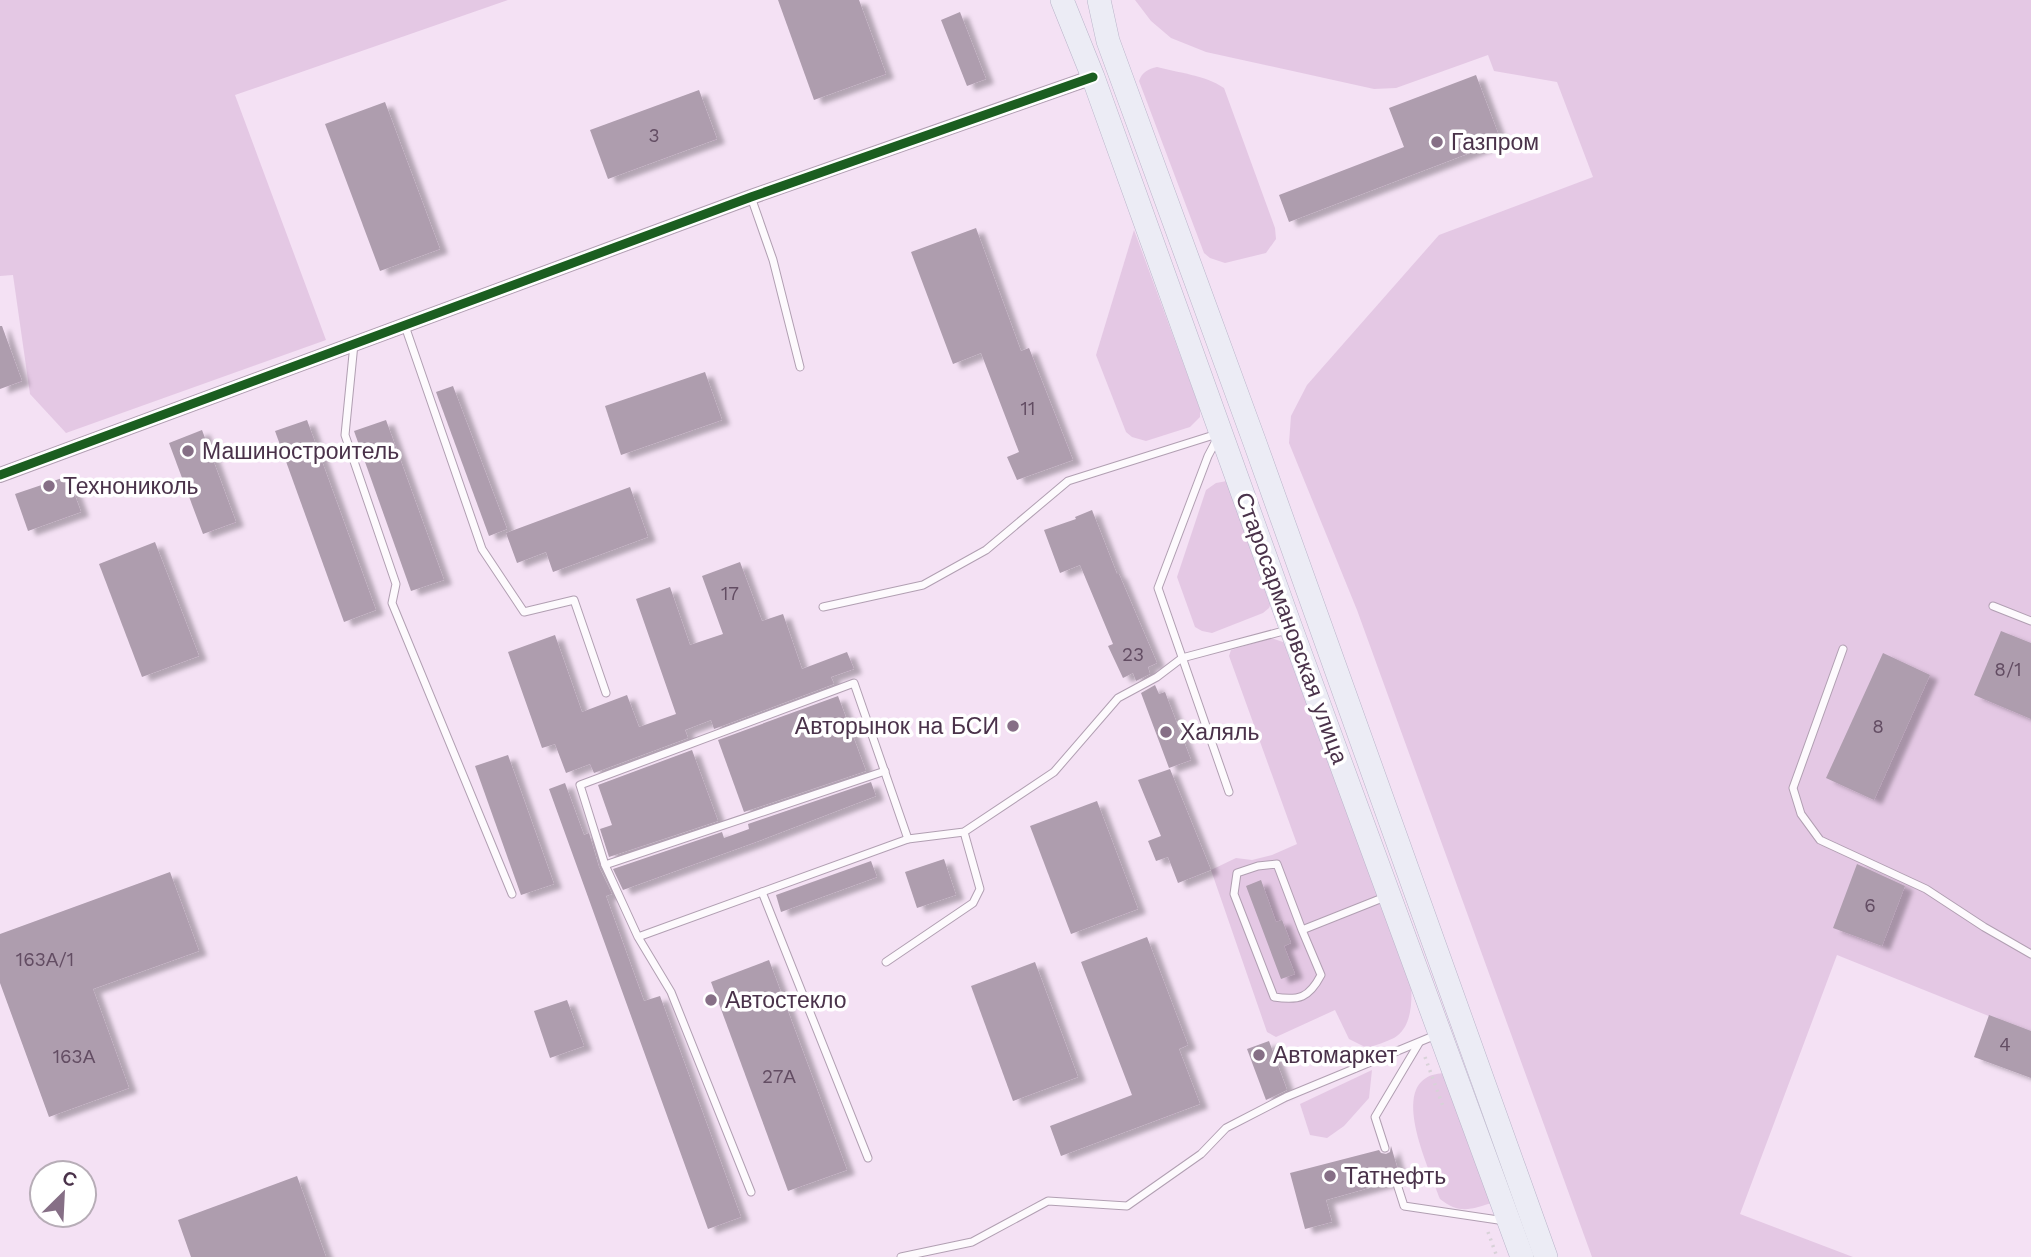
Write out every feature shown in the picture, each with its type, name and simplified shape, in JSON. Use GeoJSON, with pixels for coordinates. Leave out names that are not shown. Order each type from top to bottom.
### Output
{"type":"FeatureCollection","features":[{"type":"Feature","properties":{"kind":"main road","name":"Старосармановская улица"},"geometry":{"type":"LineString","coordinates":[[1062,0],[1093,77],[1291,628],[1522,1257]]}},
{"type":"Feature","properties":{"kind":"main road","name":"Старосармановская улица"},"geometry":{"type":"LineString","coordinates":[[1099,0],[1108,41],[1260,455],[1546,1257]]}},
{"type":"Feature","properties":{"kind":"street"},"geometry":{"type":"LineString","coordinates":[[0,475],[751,197],[1093,77]]}},
{"type":"Feature","properties":{"kind":"lane"},"geometry":{"type":"LineString","coordinates":[[751,197],[773,260],[800,367]]}},
{"type":"Feature","properties":{"kind":"lane"},"geometry":{"type":"LineString","coordinates":[[405,325],[482,550],[524,612],[573,600],[606,693]]}},
{"type":"Feature","properties":{"kind":"lane"},"geometry":{"type":"LineString","coordinates":[[354,344],[345,435],[396,584],[392,603],[513,894]]}},
{"type":"Feature","properties":{"kind":"lane"},"geometry":{"type":"LineString","coordinates":[[1221,433],[1208,456],[1158,587],[1229,792]]}},
{"type":"Feature","properties":{"kind":"lane"},"geometry":{"type":"LineString","coordinates":[[823,607],[923,585],[986,550],[1068,481],[1221,433]]}},
{"type":"Feature","properties":{"kind":"lane"},"geometry":{"type":"LineString","coordinates":[[1993,606],[2031,621]]}},
{"type":"Feature","properties":{"kind":"lane"},"geometry":{"type":"LineString","coordinates":[[638,937],[908,839],[964,832],[1054,772],[1118,698],[1157,677],[1182,658],[1274,635],[1291,628]]}},
{"type":"Feature","properties":{"kind":"lane"},"geometry":{"type":"LineString","coordinates":[[1843,649],[1793,788],[1801,814],[1820,840],[1926,890],[1984,928],[2031,954]]}},
{"type":"Feature","properties":{"kind":"lane"},"geometry":{"type":"LineString","coordinates":[[751,1192],[671,992],[638,937],[605,865],[580,785],[854,683],[908,839]]}},
{"type":"Feature","properties":{"kind":"lane"},"geometry":{"type":"LineString","coordinates":[[605,865],[885,771]]}},
{"type":"Feature","properties":{"kind":"lane"},"geometry":{"type":"LineString","coordinates":[[886,962],[973,903],[980,889],[964,832]]}},
{"type":"Feature","properties":{"kind":"lane"},"geometry":{"type":"LineString","coordinates":[[1277,864],[1302,930],[1321,975],[1314,988],[1293,1000],[1274,997],[1234,894],[1237,873],[1258,866],[1277,864]]}},
{"type":"Feature","properties":{"kind":"lane"},"geometry":{"type":"LineString","coordinates":[[762,892],[868,1158]]}},
{"type":"Feature","properties":{"kind":"lane"},"geometry":{"type":"LineString","coordinates":[[1302,930],[1390,895]]}},
{"type":"Feature","properties":{"kind":"lane"},"geometry":{"type":"LineString","coordinates":[[901,1257],[972,1242],[1048,1202],[1127,1206],[1201,1154],[1226,1128],[1286,1097],[1441,1033]]}},
{"type":"Feature","properties":{"kind":"lane"},"geometry":{"type":"LineString","coordinates":[[1385,1148],[1375,1117],[1419,1042]]}},
{"type":"Feature","properties":{"kind":"lane"},"geometry":{"type":"LineString","coordinates":[[1396,1181],[1404,1206],[1510,1222]]}},
{"type":"Feature","properties":{"kind":"shaded area"},"geometry":{"type":"Polygon","coordinates":[[[0,0],[508,0],[235,95],[326,340],[66,433],[30,394],[13,275],[0,276],[0,0]]]}},
{"type":"Feature","properties":{"kind":"shaded area"},"geometry":{"type":"Polygon","coordinates":[[[1135,0],[2031,0],[2031,1033],[1837,955],[1740,1214],[1853,1257],[1592,1257],[1357,610],[1289,443],[1291,416],[1307,385],[1439,235],[1593,177],[1557,82],[1494,71],[1488,55],[1396,88],[1374,89],[1206,52],[1171,38],[1151,21],[1135,0]]]}},
{"type":"Feature","properties":{"kind":"shaded area"},"geometry":{"type":"Polygon","coordinates":[[[1157,67],[1200,77],[1224,88],[1275,228],[1276,239],[1266,253],[1225,263],[1204,253],[1139,81],[1146,71],[1157,67]]]}},
{"type":"Feature","properties":{"kind":"shaded area"},"geometry":{"type":"Polygon","coordinates":[[[1134,230],[1200,409],[1200,417],[1190,427],[1146,441],[1126,432],[1096,355],[1134,230]]]}},
{"type":"Feature","properties":{"kind":"shaded area"},"geometry":{"type":"Polygon","coordinates":[[[1227,481],[1273,598],[1269,608],[1263,613],[1212,633],[1195,627],[1177,577],[1206,490],[1216,483],[1227,481]]]}},
{"type":"Feature","properties":{"kind":"shaded area"},"geometry":{"type":"Polygon","coordinates":[[[1271,638],[1294,650],[1411,981],[1410,1012],[1405,1027],[1394,1038],[1367,1048],[1349,1039],[1335,1010],[1276,1037],[1267,1032],[1211,870],[1236,858],[1252,860],[1297,844],[1229,656],[1231,650],[1271,638]]]}},
{"type":"Feature","properties":{"kind":"shaded area"},"geometry":{"type":"Polygon","coordinates":[[[1372,1070],[1369,1098],[1344,1126],[1327,1138],[1310,1135],[1300,1104],[1372,1070]]]}},
{"type":"Feature","properties":{"kind":"shaded area"},"geometry":{"type":"Polygon","coordinates":[[[1442,1073],[1449,1075],[1494,1202],[1460,1209],[1440,1199],[1418,1136],[1413,1101],[1417,1088],[1426,1078],[1442,1073]]]}},
{"type":"Feature","properties":{"kind":"building"},"geometry":{"type":"Polygon","coordinates":[[[778,0],[859,0],[886,74],[814,100],[778,0]]]}},
{"type":"Feature","properties":{"kind":"building"},"geometry":{"type":"Polygon","coordinates":[[[960,12],[986,79],[967,86],[941,20],[960,12]]]}},
{"type":"Feature","properties":{"kind":"building"},"geometry":{"type":"Polygon","coordinates":[[[1476,75],[1501,141],[1289,222],[1279,195],[1404,147],[1389,108],[1476,75]]]}},
{"type":"Feature","properties":{"kind":"building"},"geometry":{"type":"Polygon","coordinates":[[[699,90],[717,139],[608,179],[590,130],[699,90]]]}},
{"type":"Feature","properties":{"kind":"building"},"geometry":{"type":"Polygon","coordinates":[[[385,102],[440,249],[380,271],[325,124],[385,102]]]}},
{"type":"Feature","properties":{"kind":"building"},"geometry":{"type":"Polygon","coordinates":[[[976,228],[1021,351],[1029,348],[1073,460],[1017,480],[1007,457],[1019,452],[981,353],[953,364],[911,252],[976,228]]]}},
{"type":"Feature","properties":{"kind":"building"},"geometry":{"type":"Polygon","coordinates":[[[0,326],[22,381],[0,389],[0,326]]]}},
{"type":"Feature","properties":{"kind":"building"},"geometry":{"type":"Polygon","coordinates":[[[705,372],[722,420],[621,455],[605,406],[705,372]]]}},
{"type":"Feature","properties":{"kind":"building"},"geometry":{"type":"Polygon","coordinates":[[[453,386],[507,529],[489,536],[436,392],[453,386]]]}},
{"type":"Feature","properties":{"kind":"building"},"geometry":{"type":"Polygon","coordinates":[[[307,420],[376,610],[344,622],[275,431],[307,420]]]}},
{"type":"Feature","properties":{"kind":"building"},"geometry":{"type":"Polygon","coordinates":[[[386,420],[444,580],[411,591],[354,431],[386,420]]]}},
{"type":"Feature","properties":{"kind":"building"},"geometry":{"type":"Polygon","coordinates":[[[202,430],[236,522],[203,534],[169,443],[202,430]]]}},
{"type":"Feature","properties":{"kind":"building"},"geometry":{"type":"Polygon","coordinates":[[[68,476],[81,512],[28,531],[15,494],[68,476]]]}},
{"type":"Feature","properties":{"kind":"building"},"geometry":{"type":"Polygon","coordinates":[[[630,487],[648,537],[553,572],[546,552],[517,563],[506,533],[630,487]]]}},
{"type":"Feature","properties":{"kind":"building"},"geometry":{"type":"Polygon","coordinates":[[[1092,510],[1157,663],[1148,667],[1150,674],[1136,681],[1133,673],[1123,678],[1108,646],[1113,644],[1080,565],[1060,573],[1044,530],[1076,519],[1075,517],[1092,510]]]}},
{"type":"Feature","properties":{"kind":"building"},"geometry":{"type":"Polygon","coordinates":[[[155,542],[199,656],[142,677],[99,564],[155,542]]]}},
{"type":"Feature","properties":{"kind":"building"},"geometry":{"type":"Polygon","coordinates":[[[740,562],[762,621],[783,614],[802,669],[847,652],[854,669],[831,677],[834,684],[714,729],[711,720],[685,730],[688,738],[594,773],[590,764],[566,773],[555,744],[542,748],[508,652],[555,635],[582,712],[627,695],[639,727],[676,714],[636,599],[670,587],[690,645],[723,634],[702,576],[740,562]]]}},
{"type":"Feature","properties":{"kind":"building"},"geometry":{"type":"Polygon","coordinates":[[[2001,631],[2031,643],[2031,719],[1974,695],[2001,631]]]}},
{"type":"Feature","properties":{"kind":"building"},"geometry":{"type":"Polygon","coordinates":[[[1883,653],[1930,675],[1874,800],[1826,778],[1883,653]]]}},
{"type":"Feature","properties":{"kind":"building"},"geometry":{"type":"Polygon","coordinates":[[[1155,685],[1159,694],[1165,692],[1191,760],[1169,768],[1141,693],[1155,685]]]}},
{"type":"Feature","properties":{"kind":"building"},"geometry":{"type":"Polygon","coordinates":[[[838,696],[866,771],[744,812],[718,740],[838,696]]]}},
{"type":"Feature","properties":{"kind":"building"},"geometry":{"type":"Polygon","coordinates":[[[692,750],[718,821],[609,857],[600,829],[612,825],[598,785],[692,750]]]}},
{"type":"Feature","properties":{"kind":"building"},"geometry":{"type":"Polygon","coordinates":[[[508,755],[554,884],[521,895],[475,766],[508,755]]]}},
{"type":"Feature","properties":{"kind":"building"},"geometry":{"type":"Polygon","coordinates":[[[1170,769],[1211,870],[1178,883],[1168,857],[1156,861],[1148,841],[1161,836],[1138,780],[1170,769]]]}},
{"type":"Feature","properties":{"kind":"building"},"geometry":{"type":"Polygon","coordinates":[[[871,782],[876,796],[623,890],[613,869],[722,832],[724,838],[749,829],[748,824],[871,782]]]}},
{"type":"Feature","properties":{"kind":"building"},"geometry":{"type":"Polygon","coordinates":[[[565,783],[584,835],[589,833],[599,867],[612,894],[606,896],[644,1001],[660,996],[741,1217],[708,1229],[549,789],[565,783]]]}},
{"type":"Feature","properties":{"kind":"building"},"geometry":{"type":"Polygon","coordinates":[[[1097,801],[1138,909],[1071,934],[1030,826],[1097,801]]]}},
{"type":"Feature","properties":{"kind":"building"},"geometry":{"type":"Polygon","coordinates":[[[944,859],[956,895],[917,908],[905,872],[944,859]]]}},
{"type":"Feature","properties":{"kind":"building"},"geometry":{"type":"Polygon","coordinates":[[[871,861],[877,877],[781,912],[776,895],[871,861]]]}},
{"type":"Feature","properties":{"kind":"building"},"geometry":{"type":"Polygon","coordinates":[[[1857,864],[1905,886],[1882,946],[1833,928],[1857,864]]]}},
{"type":"Feature","properties":{"kind":"building"},"geometry":{"type":"Polygon","coordinates":[[[170,872],[199,951],[93,989],[129,1088],[49,1117],[0,983],[0,934],[170,872]]]}},
{"type":"Feature","properties":{"kind":"building"},"geometry":{"type":"Polygon","coordinates":[[[1261,880],[1276,922],[1282,920],[1291,943],[1284,946],[1295,974],[1281,979],[1246,886],[1261,880]]]}},
{"type":"Feature","properties":{"kind":"building"},"geometry":{"type":"Polygon","coordinates":[[[1147,937],[1188,1045],[1179,1049],[1200,1104],[1061,1156],[1050,1126],[1132,1095],[1081,962],[1147,937]]]}},
{"type":"Feature","properties":{"kind":"building"},"geometry":{"type":"Polygon","coordinates":[[[769,960],[847,1170],[788,1191],[711,982],[769,960]]]}},
{"type":"Feature","properties":{"kind":"building"},"geometry":{"type":"Polygon","coordinates":[[[1035,962],[1078,1077],[1013,1101],[971,986],[1035,962]]]}},
{"type":"Feature","properties":{"kind":"building"},"geometry":{"type":"Polygon","coordinates":[[[567,1000],[584,1046],[550,1058],[534,1011],[567,1000]]]}},
{"type":"Feature","properties":{"kind":"building"},"geometry":{"type":"Polygon","coordinates":[[[1989,1015],[2031,1031],[2031,1078],[1974,1057],[1989,1015]]]}},
{"type":"Feature","properties":{"kind":"building"},"geometry":{"type":"Polygon","coordinates":[[[1269,1041],[1287,1090],[1266,1100],[1247,1049],[1269,1041]]]}},
{"type":"Feature","properties":{"kind":"building"},"geometry":{"type":"Polygon","coordinates":[[[1391,1146],[1400,1177],[1395,1175],[1390,1182],[1326,1200],[1332,1222],[1305,1229],[1290,1173],[1379,1150],[1386,1154],[1390,1152],[1391,1146]]]}},
{"type":"Feature","properties":{"kind":"building"},"geometry":{"type":"Polygon","coordinates":[[[297,1176],[326,1257],[191,1257],[178,1220],[297,1176]]]}},
{"type":"Feature","properties":{"kind":"cycle path"},"geometry":{"type":"LineString","coordinates":[[0,475],[751,197],[1093,77]]}},
{"type":"Feature","properties":{"kind":"place","name":"Газпром"},"geometry":{"type":"Point","coordinates":[1437,142]}},
{"type":"Feature","properties":{"kind":"place","name":"Машиностроитель"},"geometry":{"type":"Point","coordinates":[188,451]}},
{"type":"Feature","properties":{"kind":"place","name":"Технониколь"},"geometry":{"type":"Point","coordinates":[49,486]}},
{"type":"Feature","properties":{"kind":"place","name":"Авторынок на БСИ"},"geometry":{"type":"Point","coordinates":[1013,726]}},
{"type":"Feature","properties":{"kind":"place","name":"Халяль"},"geometry":{"type":"Point","coordinates":[1166,732]}},
{"type":"Feature","properties":{"kind":"place","name":"Автостекло"},"geometry":{"type":"Point","coordinates":[711,1000]}},
{"type":"Feature","properties":{"kind":"place","name":"Автомаркет"},"geometry":{"type":"Point","coordinates":[1259,1055]}},
{"type":"Feature","properties":{"kind":"place","name":"Татнефть"},"geometry":{"type":"Point","coordinates":[1330,1176]}}]}
